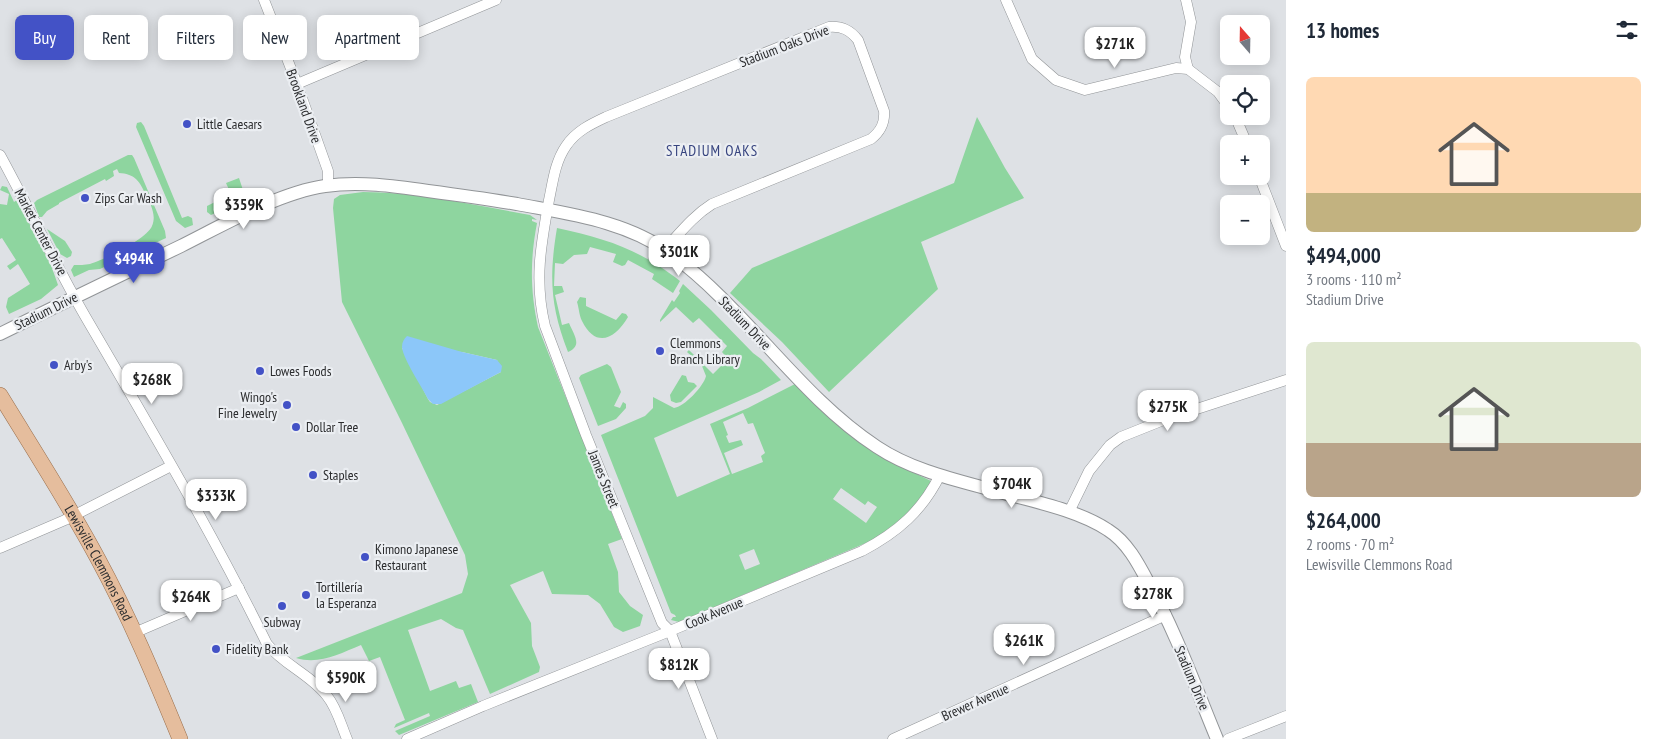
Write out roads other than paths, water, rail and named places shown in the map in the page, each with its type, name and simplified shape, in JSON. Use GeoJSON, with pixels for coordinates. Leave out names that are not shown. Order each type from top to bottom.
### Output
{"type":"FeatureCollection","features":[{"type":"Feature","properties":{"kind":"main road","name":"Lewisville Clemmons Road"},"geometry":{"type":"LineString","coordinates":[[0,395],[74,516],[98,560],[134,633],[180,739]]}},
{"type":"Feature","properties":{"kind":"street","name":"Brookland Drive"},"geometry":{"type":"LineString","coordinates":[[264,0],[328,171],[328,185]]}},
{"type":"Feature","properties":{"kind":"street"},"geometry":{"type":"LineString","coordinates":[[297,84],[496,0]]}},
{"type":"Feature","properties":{"kind":"street"},"geometry":{"type":"LineString","coordinates":[[1006,0],[1032,59],[1056,80],[1085,90],[1176,68],[1188,69],[1220,95]]}},
{"type":"Feature","properties":{"kind":"street"},"geometry":{"type":"LineString","coordinates":[[1186,0],[1190,22],[1185,57],[1188,69]]}},
{"type":"Feature","properties":{"kind":"street","name":"Stadium Oaks Drive"},"geometry":{"type":"LineString","coordinates":[[548,210],[560,154],[576,134],[588,125],[829,27],[838,26],[847,29],[853,34],[858,40],[884,111],[884,119],[877,134],[871,139],[712,204],[702,210],[665,249]]}},
{"type":"Feature","properties":{"kind":"street","name":"Market Center Drive"},"geometry":{"type":"LineString","coordinates":[[0,155],[75,297],[172,466],[239,588],[267,644],[274,652],[317,685],[329,698],[347,739]]}},
{"type":"Feature","properties":{"kind":"street","name":"Stadium Drive"},"geometry":{"type":"LineString","coordinates":[[0,334],[283,198],[302,190],[328,185],[362,183],[385,185],[492,200],[608,223],[647,238],[665,249],[694,272],[728,304],[820,400],[844,422],[888,454],[940,475],[1069,512],[1109,530],[1124,544],[1139,566],[1166,615],[1217,739]]}},
{"type":"Feature","properties":{"kind":"street"},"geometry":{"type":"LineString","coordinates":[[1262,185],[1286,246]]}},
{"type":"Feature","properties":{"kind":"street","name":"James Street"},"geometry":{"type":"LineString","coordinates":[[548,210],[539,270],[540,298],[545,326],[655,606],[662,623],[670,631],[712,739]]}},
{"type":"Feature","properties":{"kind":"street"},"geometry":{"type":"LineString","coordinates":[[1069,512],[1089,471],[1110,445],[1122,437],[1166,419],[1286,380]]}},
{"type":"Feature","properties":{"kind":"street"},"geometry":{"type":"LineString","coordinates":[[0,548],[74,516],[172,466]]}},
{"type":"Feature","properties":{"kind":"street","name":"Cook Avenue"},"geometry":{"type":"LineString","coordinates":[[407,739],[490,703],[862,551],[886,538],[905,523],[924,502],[940,475]]}},
{"type":"Feature","properties":{"kind":"street"},"geometry":{"type":"LineString","coordinates":[[134,633],[239,588]]}},
{"type":"Feature","properties":{"kind":"street","name":"Brewer Avenue"},"geometry":{"type":"LineString","coordinates":[[892,739],[1166,615]]}},
{"type":"Feature","properties":{"kind":"street"},"geometry":{"type":"LineString","coordinates":[[1228,739],[1286,716]]}},
{"type":"Feature","properties":{"kind":"water"},"geometry":{"type":"Polygon","coordinates":[[[407,336],[497,360],[502,366],[501,372],[441,404],[433,404],[428,399],[403,352],[402,344],[407,336]]]}},
{"type":"Feature","properties":{"kind":"place","name":"Little Caesars"},"geometry":{"type":"Point","coordinates":[187,124]}},
{"type":"Feature","properties":{"kind":"place","name":"Zips Car Wash"},"geometry":{"type":"Point","coordinates":[85,198]}},
{"type":"Feature","properties":{"kind":"place","name":"Clemmons Branch Library"},"geometry":{"type":"Point","coordinates":[660,351]}},
{"type":"Feature","properties":{"kind":"place","name":"Arby's"},"geometry":{"type":"Point","coordinates":[54,365]}},
{"type":"Feature","properties":{"kind":"place","name":"Lowes Foods"},"geometry":{"type":"Point","coordinates":[260,371]}},
{"type":"Feature","properties":{"kind":"place","name":"Wingo's Fine Jewelry"},"geometry":{"type":"Point","coordinates":[287,405]}},
{"type":"Feature","properties":{"kind":"place","name":"Dollar Tree"},"geometry":{"type":"Point","coordinates":[296,427]}},
{"type":"Feature","properties":{"kind":"place","name":"Staples"},"geometry":{"type":"Point","coordinates":[313,475]}},
{"type":"Feature","properties":{"kind":"place","name":"Kimono Japanese Restaurant"},"geometry":{"type":"Point","coordinates":[365,557]}},
{"type":"Feature","properties":{"kind":"place","name":"Tortillería la Esperanza"},"geometry":{"type":"Point","coordinates":[306,595]}},
{"type":"Feature","properties":{"kind":"place","name":"Subway"},"geometry":{"type":"Point","coordinates":[282,606]}},
{"type":"Feature","properties":{"kind":"place","name":"Fidelity Bank"},"geometry":{"type":"Point","coordinates":[216,649]}},
{"type":"Feature","properties":{"kind":"district","name":"STADIUM OAKS"},"geometry":{"type":"Point","coordinates":[712,151]}}]}
